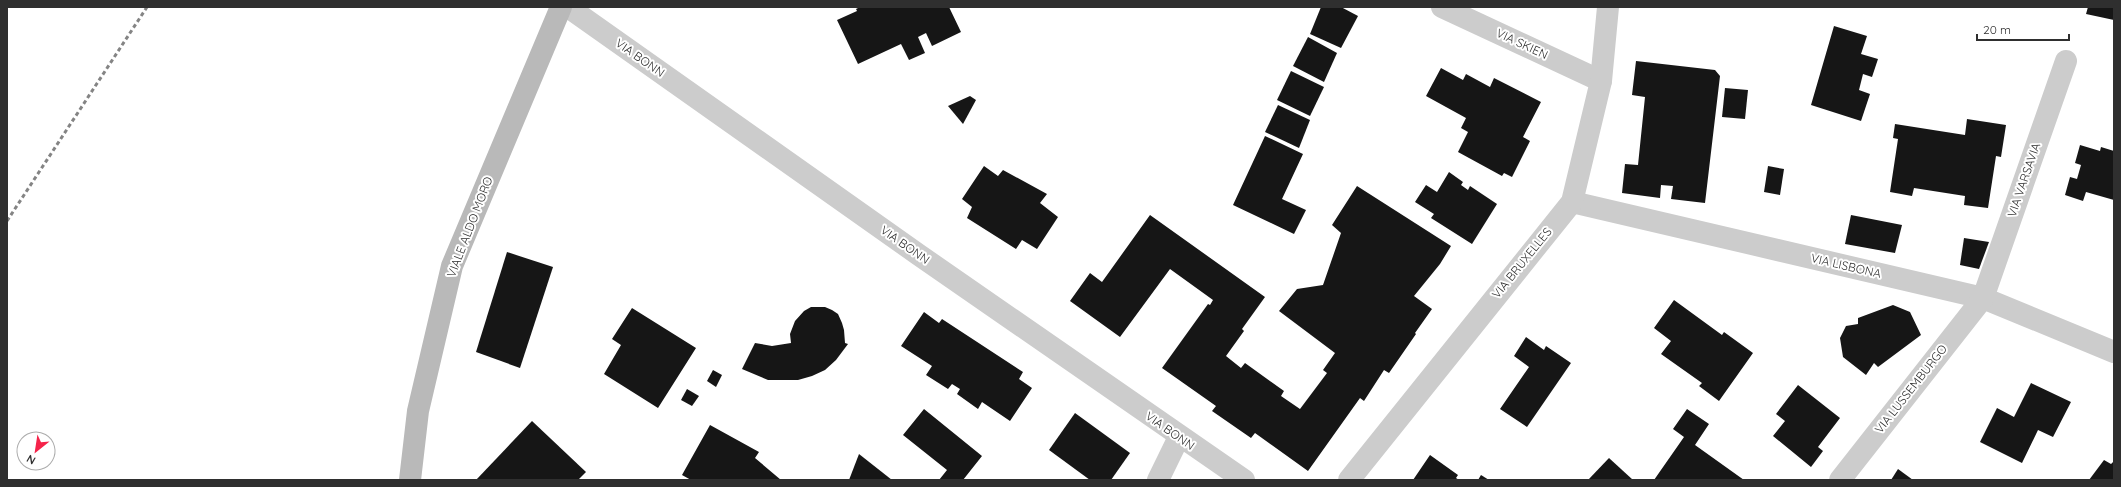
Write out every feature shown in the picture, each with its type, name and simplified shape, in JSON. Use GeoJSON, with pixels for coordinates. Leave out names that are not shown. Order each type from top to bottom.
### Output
{"type":"FeatureCollection","features":[{"type":"Feature","properties":{"kind":"main road","name":"VIALE ALDO MORO"},"geometry":{"type":"LineString","coordinates":[[410,480],[418,411],[452,266],[560,7]]}},
{"type":"Feature","properties":{"kind":"street","name":"VIA BONN"},"geometry":{"type":"LineString","coordinates":[[568,7],[1180,437],[1244,480]]}},
{"type":"Feature","properties":{"kind":"street","name":"VIA SKIEN"},"geometry":{"type":"LineString","coordinates":[[1442,7],[1601,81]]}},
{"type":"Feature","properties":{"kind":"street","name":"VIA BRUXELLES"},"geometry":{"type":"LineString","coordinates":[[1349,480],[1572,202],[1601,81],[1608,7]]}},
{"type":"Feature","properties":{"kind":"street","name":"VIA VARSAVIA"},"geometry":{"type":"LineString","coordinates":[[1983,298],[2066,61]]}},
{"type":"Feature","properties":{"kind":"street","name":"VIA LISBONA"},"geometry":{"type":"LineString","coordinates":[[1572,202],[1983,298],[2114,352]]}},
{"type":"Feature","properties":{"kind":"street","name":"VIA LUSSEMBURGO"},"geometry":{"type":"LineString","coordinates":[[1840,480],[1983,298]]}},
{"type":"Feature","properties":{"kind":"street"},"geometry":{"type":"LineString","coordinates":[[1158,480],[1180,437]]}},
{"type":"Feature","properties":{"kind":"building"},"geometry":{"type":"Polygon","coordinates":[[[860,7],[949,7],[961,32],[932,46],[926,33],[918,37],[925,53],[909,60],[901,44],[858,64],[837,20],[857,11],[856,9],[860,7]]]}},
{"type":"Feature","properties":{"kind":"building"},"geometry":{"type":"Polygon","coordinates":[[[1321,7],[1341,7],[1358,16],[1341,48],[1310,34],[1321,7]]]}},
{"type":"Feature","properties":{"kind":"building"},"geometry":{"type":"Polygon","coordinates":[[[2088,7],[2114,7],[2114,20],[2086,14],[2088,7]]]}},
{"type":"Feature","properties":{"kind":"building"},"geometry":{"type":"Polygon","coordinates":[[[1834,26],[1867,36],[1861,54],[1878,59],[1872,77],[1863,74],[1859,90],[1870,94],[1861,121],[1811,105],[1834,26]]]}},
{"type":"Feature","properties":{"kind":"building"},"geometry":{"type":"Polygon","coordinates":[[[1308,37],[1337,53],[1324,82],[1293,66],[1308,37]]]}},
{"type":"Feature","properties":{"kind":"building"},"geometry":{"type":"Polygon","coordinates":[[[1636,61],[1715,70],[1720,76],[1705,203],[1671,199],[1673,186],[1661,185],[1660,198],[1622,193],[1625,164],[1638,165],[1645,97],[1632,95],[1636,61]]]}},
{"type":"Feature","properties":{"kind":"building"},"geometry":{"type":"Polygon","coordinates":[[[1441,68],[1463,80],[1466,74],[1490,87],[1494,78],[1541,102],[1523,137],[1530,141],[1512,177],[1504,173],[1502,176],[1458,152],[1468,132],[1461,128],[1466,118],[1426,96],[1441,68]]]}},
{"type":"Feature","properties":{"kind":"building"},"geometry":{"type":"Polygon","coordinates":[[[1291,71],[1324,87],[1310,116],[1277,100],[1291,71]]]}},
{"type":"Feature","properties":{"kind":"building"},"geometry":{"type":"Polygon","coordinates":[[[1725,88],[1748,90],[1745,119],[1722,117],[1725,88]]]}},
{"type":"Feature","properties":{"kind":"building"},"geometry":{"type":"Polygon","coordinates":[[[970,96],[976,100],[963,124],[948,106],[970,96]]]}},
{"type":"Feature","properties":{"kind":"building"},"geometry":{"type":"Polygon","coordinates":[[[1278,105],[1310,120],[1299,148],[1265,132],[1278,105]]]}},
{"type":"Feature","properties":{"kind":"building"},"geometry":{"type":"Polygon","coordinates":[[[1967,119],[2006,125],[2001,157],[1996,156],[1988,208],[1964,205],[1965,196],[1914,188],[1912,196],[1890,192],[1898,139],[1893,138],[1895,124],[1965,135],[1967,119]]]}},
{"type":"Feature","properties":{"kind":"building"},"geometry":{"type":"Polygon","coordinates":[[[1265,136],[1303,154],[1282,199],[1306,210],[1294,234],[1233,205],[1265,136]]]}},
{"type":"Feature","properties":{"kind":"building"},"geometry":{"type":"Polygon","coordinates":[[[2080,145],[2100,151],[2101,147],[2114,151],[2114,200],[2086,192],[2083,201],[2065,195],[2070,177],[2077,179],[2081,165],[2075,163],[2080,145]]]}},
{"type":"Feature","properties":{"kind":"building"},"geometry":{"type":"Polygon","coordinates":[[[984,166],[998,176],[1003,170],[1047,194],[1040,203],[1058,217],[1037,249],[1022,240],[1016,249],[967,218],[972,207],[962,199],[984,166]]]}},
{"type":"Feature","properties":{"kind":"building"},"geometry":{"type":"Polygon","coordinates":[[[1768,166],[1784,169],[1780,195],[1764,192],[1768,166]]]}},
{"type":"Feature","properties":{"kind":"building"},"geometry":{"type":"Polygon","coordinates":[[[1449,172],[1463,182],[1461,185],[1468,190],[1470,186],[1497,204],[1472,244],[1431,218],[1434,214],[1415,202],[1426,185],[1437,192],[1449,172]]]}},
{"type":"Feature","properties":{"kind":"building"},"geometry":{"type":"Polygon","coordinates":[[[1357,186],[1451,246],[1440,264],[1414,296],[1432,309],[1389,373],[1384,370],[1364,401],[1360,398],[1308,471],[1255,433],[1251,438],[1212,411],[1216,406],[1162,368],[1208,304],[1210,305],[1213,300],[1170,269],[1120,337],[1070,301],[1090,273],[1102,282],[1150,215],[1265,297],[1242,329],[1244,331],[1226,356],[1241,368],[1245,363],[1284,391],[1281,396],[1300,409],[1327,373],[1323,370],[1335,353],[1279,311],[1297,289],[1323,285],[1341,233],[1332,225],[1357,186]]]}},
{"type":"Feature","properties":{"kind":"building"},"geometry":{"type":"Polygon","coordinates":[[[1851,215],[1902,225],[1895,253],[1845,244],[1851,215]]]}},
{"type":"Feature","properties":{"kind":"building"},"geometry":{"type":"Polygon","coordinates":[[[1964,238],[1989,242],[1979,269],[1960,265],[1964,238]]]}},
{"type":"Feature","properties":{"kind":"building"},"geometry":{"type":"Polygon","coordinates":[[[507,252],[553,267],[520,368],[476,352],[507,252]]]}},
{"type":"Feature","properties":{"kind":"building"},"geometry":{"type":"Polygon","coordinates":[[[1674,300],[1722,335],[1724,332],[1753,353],[1719,401],[1699,386],[1702,383],[1661,354],[1671,341],[1654,328],[1674,300]]]}},
{"type":"Feature","properties":{"kind":"building"},"geometry":{"type":"Polygon","coordinates":[[[1893,305],[1910,312],[1921,335],[1878,367],[1874,363],[1866,375],[1843,357],[1840,338],[1846,326],[1858,324],[1858,318],[1893,305]]]}},
{"type":"Feature","properties":{"kind":"building"},"geometry":{"type":"Polygon","coordinates":[[[811,307],[825,307],[838,314],[844,330],[845,343],[848,344],[836,360],[825,370],[798,380],[768,380],[742,369],[755,343],[772,346],[791,343],[790,334],[795,321],[804,311],[811,307]]]}},
{"type":"Feature","properties":{"kind":"building"},"geometry":{"type":"Polygon","coordinates":[[[632,308],[696,348],[658,408],[604,374],[621,345],[612,339],[632,308]]]}},
{"type":"Feature","properties":{"kind":"building"},"geometry":{"type":"Polygon","coordinates":[[[924,312],[939,323],[942,319],[1023,372],[1019,379],[1032,388],[1010,421],[982,402],[978,409],[957,394],[960,389],[952,384],[948,389],[926,375],[932,366],[901,346],[924,312]]]}},
{"type":"Feature","properties":{"kind":"building"},"geometry":{"type":"Polygon","coordinates":[[[1526,337],[1544,350],[1546,346],[1571,363],[1527,427],[1500,409],[1529,367],[1514,356],[1526,337]]]}},
{"type":"Feature","properties":{"kind":"building"},"geometry":{"type":"Polygon","coordinates":[[[713,370],[722,375],[716,387],[707,381],[713,370]]]}},
{"type":"Feature","properties":{"kind":"building"},"geometry":{"type":"Polygon","coordinates":[[[2031,383],[2071,402],[2053,437],[2038,430],[2022,463],[1980,442],[1997,408],[2014,417],[2031,383]]]}},
{"type":"Feature","properties":{"kind":"building"},"geometry":{"type":"Polygon","coordinates":[[[1798,385],[1840,418],[1818,447],[1823,451],[1811,467],[1773,436],[1785,421],[1776,414],[1798,385]]]}},
{"type":"Feature","properties":{"kind":"building"},"geometry":{"type":"Polygon","coordinates":[[[687,389],[699,396],[692,406],[681,400],[687,389]]]}},
{"type":"Feature","properties":{"kind":"building"},"geometry":{"type":"Polygon","coordinates":[[[924,409],[982,456],[963,480],[939,480],[947,470],[903,435],[924,409]]]}},
{"type":"Feature","properties":{"kind":"building"},"geometry":{"type":"Polygon","coordinates":[[[1687,409],[1709,424],[1695,445],[1744,480],[1654,480],[1684,437],[1673,429],[1687,409]]]}},
{"type":"Feature","properties":{"kind":"building"},"geometry":{"type":"Polygon","coordinates":[[[1075,413],[1130,453],[1111,480],[1090,480],[1049,450],[1075,413]]]}},
{"type":"Feature","properties":{"kind":"building"},"geometry":{"type":"Polygon","coordinates":[[[532,421],[586,472],[578,480],[476,480],[532,421]]]}},
{"type":"Feature","properties":{"kind":"building"},"geometry":{"type":"Polygon","coordinates":[[[710,425],[759,452],[755,458],[781,480],[691,480],[682,475],[710,425]]]}},
{"type":"Feature","properties":{"kind":"building"},"geometry":{"type":"Polygon","coordinates":[[[859,454],[892,480],[849,480],[859,454]]]}},
{"type":"Feature","properties":{"kind":"building"},"geometry":{"type":"Polygon","coordinates":[[[1430,455],[1458,475],[1456,478],[1459,480],[1413,480],[1430,455]]]}},
{"type":"Feature","properties":{"kind":"building"},"geometry":{"type":"Polygon","coordinates":[[[1609,458],[1633,480],[1588,480],[1609,458]]]}},
{"type":"Feature","properties":{"kind":"building"},"geometry":{"type":"Polygon","coordinates":[[[2104,460],[2111,464],[2114,461],[2114,480],[2089,480],[2104,460]]]}},
{"type":"Feature","properties":{"kind":"building"},"geometry":{"type":"Polygon","coordinates":[[[1898,469],[1913,480],[1891,480],[1898,469]]]}},
{"type":"Feature","properties":{"kind":"building"},"geometry":{"type":"Polygon","coordinates":[[[1481,475],[1489,480],[1478,480],[1481,475]]]}},
{"type":"Feature","properties":{"kind":"railway"},"geometry":{"type":"LineString","coordinates":[[7,221],[147,7]]}}]}
